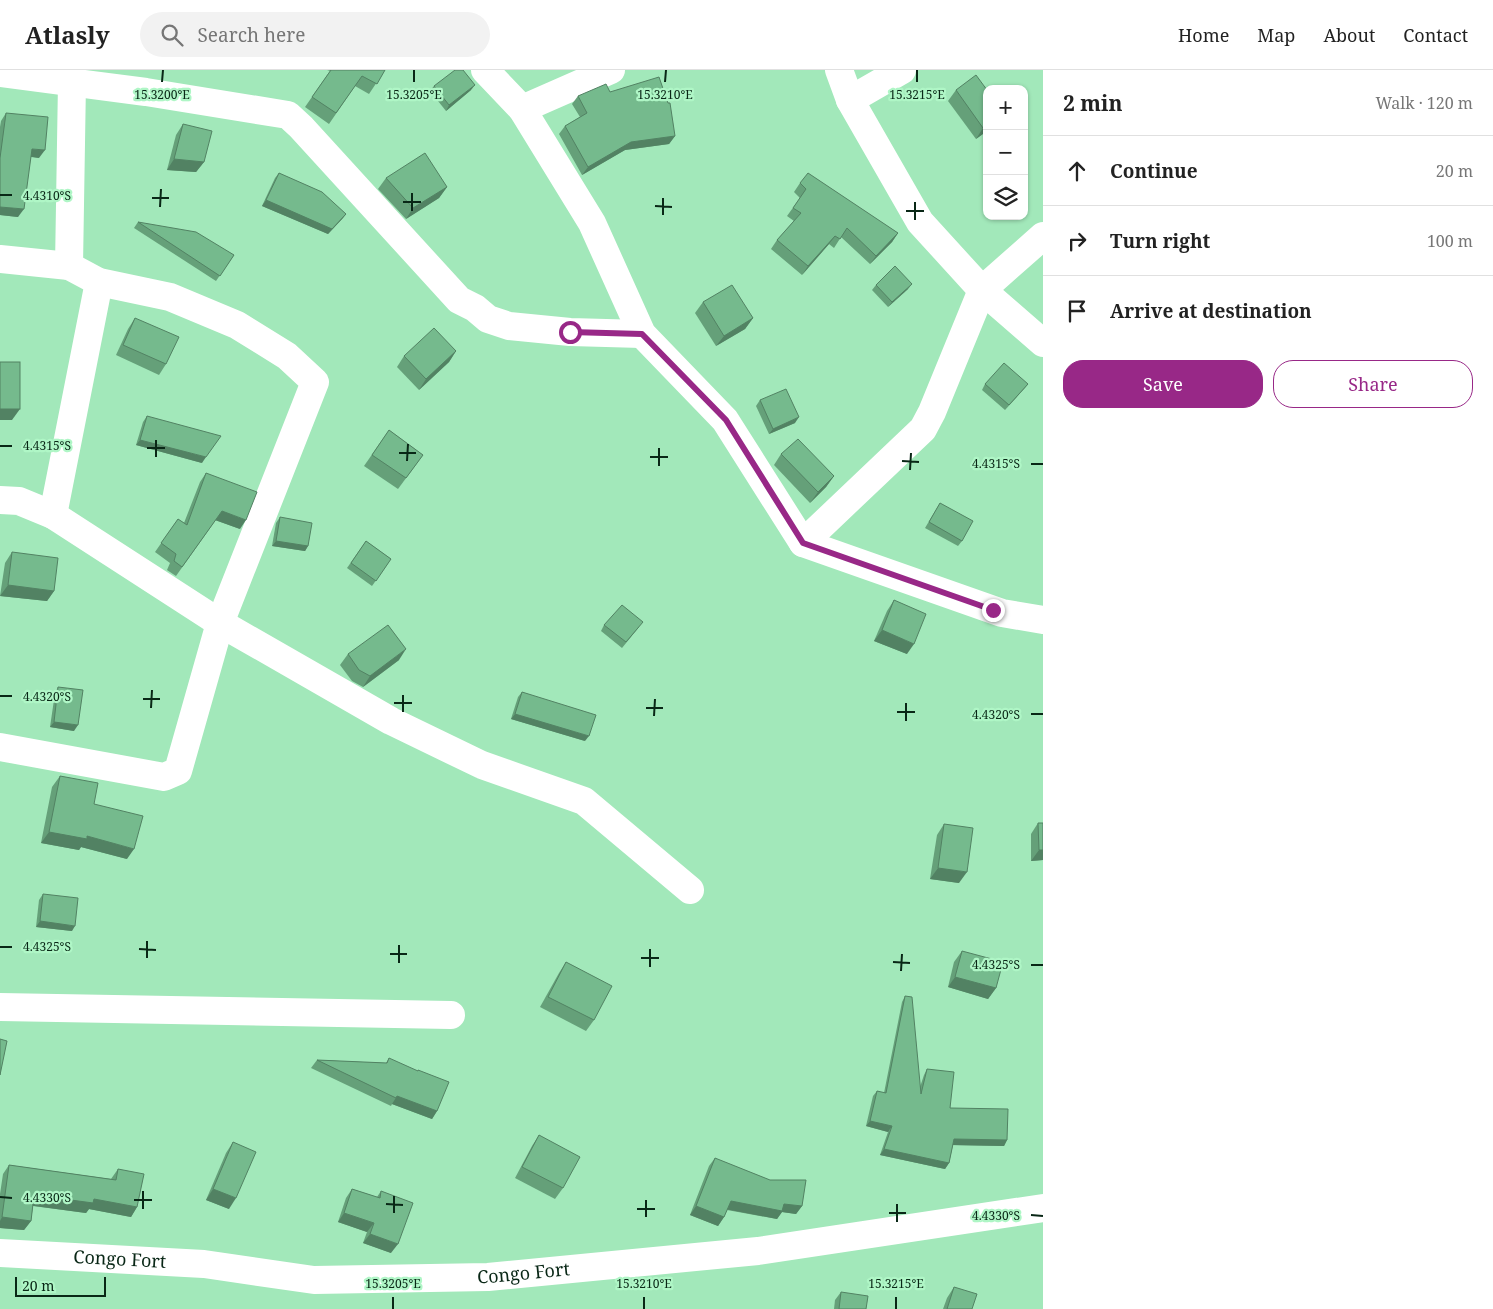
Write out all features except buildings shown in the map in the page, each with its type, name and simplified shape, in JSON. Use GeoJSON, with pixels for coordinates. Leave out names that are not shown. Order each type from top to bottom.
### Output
{"type":"FeatureCollection","features":[{"type":"Feature","properties":{"kind":"street"},"geometry":{"type":"LineString","coordinates":[[485,70],[522,109],[592,223],[642,334],[726,420],[803,543],[1002,613],[1043,620]]}},
{"type":"Feature","properties":{"kind":"street"},"geometry":{"type":"LineString","coordinates":[[522,109],[611,70]]}},
{"type":"Feature","properties":{"kind":"street"},"geometry":{"type":"LineString","coordinates":[[839,70],[850,100],[920,222],[982,290],[1043,343]]}},
{"type":"Feature","properties":{"kind":"street"},"geometry":{"type":"LineString","coordinates":[[850,100],[902,70]]}},
{"type":"Feature","properties":{"kind":"street"},"geometry":{"type":"LineString","coordinates":[[0,73],[288,115],[302,127],[460,300],[475,308],[488,319],[509,326],[570,332],[642,334]]}},
{"type":"Feature","properties":{"kind":"street"},"geometry":{"type":"LineString","coordinates":[[69,266],[72,82]]}},
{"type":"Feature","properties":{"kind":"street"},"geometry":{"type":"LineString","coordinates":[[803,543],[922,429],[932,412],[982,290],[1043,236]]}},
{"type":"Feature","properties":{"kind":"street"},"geometry":{"type":"LineString","coordinates":[[0,259],[69,266],[99,282],[170,297],[237,325],[287,356],[315,382],[220,623],[178,771],[164,777],[0,747]]}},
{"type":"Feature","properties":{"kind":"street"},"geometry":{"type":"LineString","coordinates":[[53,515],[99,282]]}},
{"type":"Feature","properties":{"kind":"street"},"geometry":{"type":"LineString","coordinates":[[0,500],[19,501],[53,515],[220,623],[391,721],[482,765],[584,801],[690,890]]}},
{"type":"Feature","properties":{"kind":"street"},"geometry":{"type":"LineString","coordinates":[[0,1007],[451,1015]]}},
{"type":"Feature","properties":{"kind":"street","name":"Congo Fort"},"geometry":{"type":"LineString","coordinates":[[0,1253],[204,1264],[314,1280],[488,1277],[758,1251],[1043,1208]]}},
{"type":"Feature","properties":{"kind":"route"},"geometry":{"type":"LineString","coordinates":[[570,332],[642,334],[726,420],[803,543],[993,610]]}}]}
